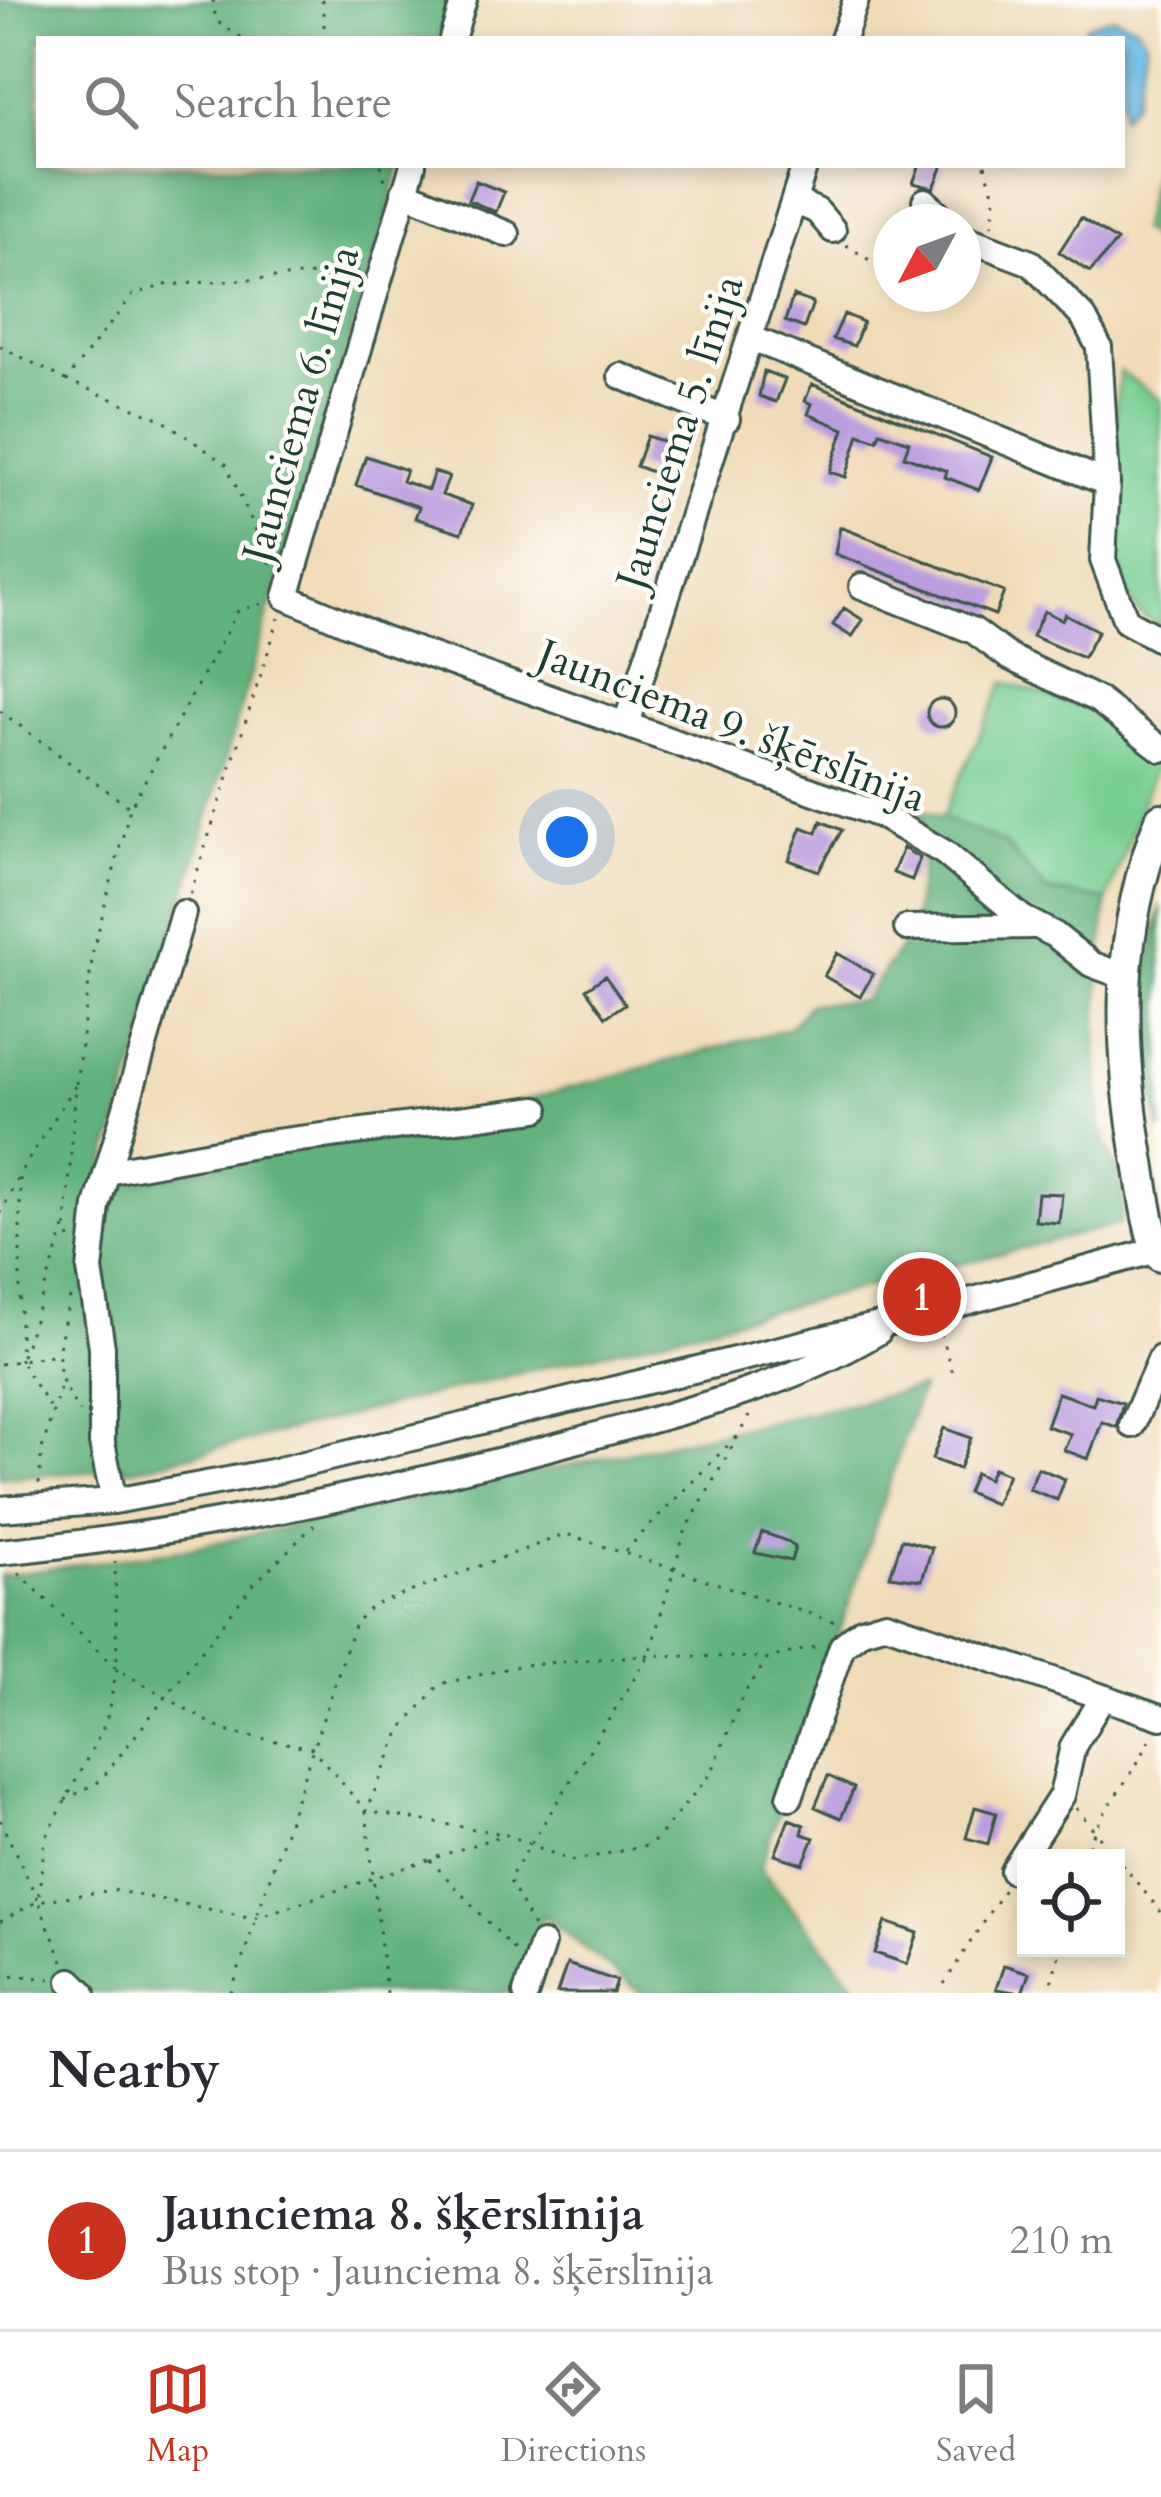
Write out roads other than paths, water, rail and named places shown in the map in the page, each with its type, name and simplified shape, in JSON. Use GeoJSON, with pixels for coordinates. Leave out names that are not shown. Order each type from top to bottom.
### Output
{"type":"FeatureCollection","features":[{"type":"Feature","properties":{"kind":"main road"},"geometry":{"type":"LineString","coordinates":[[1159,1253],[1122,1056],[1123,976],[1132,905],[1161,819]]}},
{"type":"Feature","properties":{"kind":"street"},"geometry":{"type":"LineString","coordinates":[[453,36],[464,0]]}},
{"type":"Feature","properties":{"kind":"street"},"geometry":{"type":"LineString","coordinates":[[844,36],[856,0]]}},
{"type":"Feature","properties":{"kind":"street","name":"Jaunciema 6. līnija"},"geometry":{"type":"LineString","coordinates":[[286,597],[412,168]]}},
{"type":"Feature","properties":{"kind":"street","name":"Jaunciema 5. līnija"},"geometry":{"type":"LineString","coordinates":[[627,721],[728,419],[804,168]]}},
{"type":"Feature","properties":{"kind":"street"},"geometry":{"type":"LineString","coordinates":[[404,193],[507,234]]}},
{"type":"Feature","properties":{"kind":"street"},"geometry":{"type":"LineString","coordinates":[[794,201],[818,211],[832,230]]}},
{"type":"Feature","properties":{"kind":"street"},"geometry":{"type":"LineString","coordinates":[[925,201],[928,204]]}},
{"type":"Feature","properties":{"kind":"street"},"geometry":{"type":"LineString","coordinates":[[981,242],[1031,263],[1084,318],[1100,347],[1107,483],[1103,560],[1126,621],[1161,640]]}},
{"type":"Feature","properties":{"kind":"street"},"geometry":{"type":"LineString","coordinates":[[753,339],[1107,483]]}},
{"type":"Feature","properties":{"kind":"street"},"geometry":{"type":"LineString","coordinates":[[621,376],[728,419]]}},
{"type":"Feature","properties":{"kind":"street"},"geometry":{"type":"LineString","coordinates":[[862,586],[974,632],[1010,657],[1098,700],[1161,749]]}},
{"type":"Feature","properties":{"kind":"street","name":"Jaunciema 9. šķērslīnija"},"geometry":{"type":"LineString","coordinates":[[286,597],[384,639],[627,721],[880,815],[945,853],[993,897],[1036,926],[1106,972],[1123,976]]}},
{"type":"Feature","properties":{"kind":"street"},"geometry":{"type":"LineString","coordinates":[[112,1491],[102,1443],[102,1347],[90,1270],[107,1172],[184,913]]}},
{"type":"Feature","properties":{"kind":"street"},"geometry":{"type":"LineString","coordinates":[[908,928],[1036,926]]}},
{"type":"Feature","properties":{"kind":"street"},"geometry":{"type":"LineString","coordinates":[[107,1172],[260,1144],[537,1109]]}},
{"type":"Feature","properties":{"kind":"street"},"geometry":{"type":"LineString","coordinates":[[0,1509],[114,1501],[271,1472],[1159,1253]]}},
{"type":"Feature","properties":{"kind":"street"},"geometry":{"type":"LineString","coordinates":[[0,1552],[116,1541],[335,1502],[702,1407],[824,1365],[896,1321]]}},
{"type":"Feature","properties":{"kind":"street"},"geometry":{"type":"LineString","coordinates":[[1132,1425],[1161,1358]]}},
{"type":"Feature","properties":{"kind":"street"},"geometry":{"type":"LineString","coordinates":[[790,1797],[852,1638],[886,1624],[1160,1717]]}},
{"type":"Feature","properties":{"kind":"street"},"geometry":{"type":"LineString","coordinates":[[1013,1871],[1062,1795],[1073,1746],[1102,1697]]}},
{"type":"Feature","properties":{"kind":"street"},"geometry":{"type":"LineString","coordinates":[[530,1982],[542,1944]]}},
{"type":"Feature","properties":{"kind":"water"},"geometry":{"type":"Polygon","coordinates":[[[1113,17],[1137,26],[1146,40],[1135,102],[1125,113],[1125,36],[1083,36],[1087,25],[1113,17]]]}},
{"type":"Feature","properties":{"kind":"place","name":"Jaunciema 8. šķērslīnija"},"geometry":{"type":"Point","coordinates":[922,1297]}}]}
